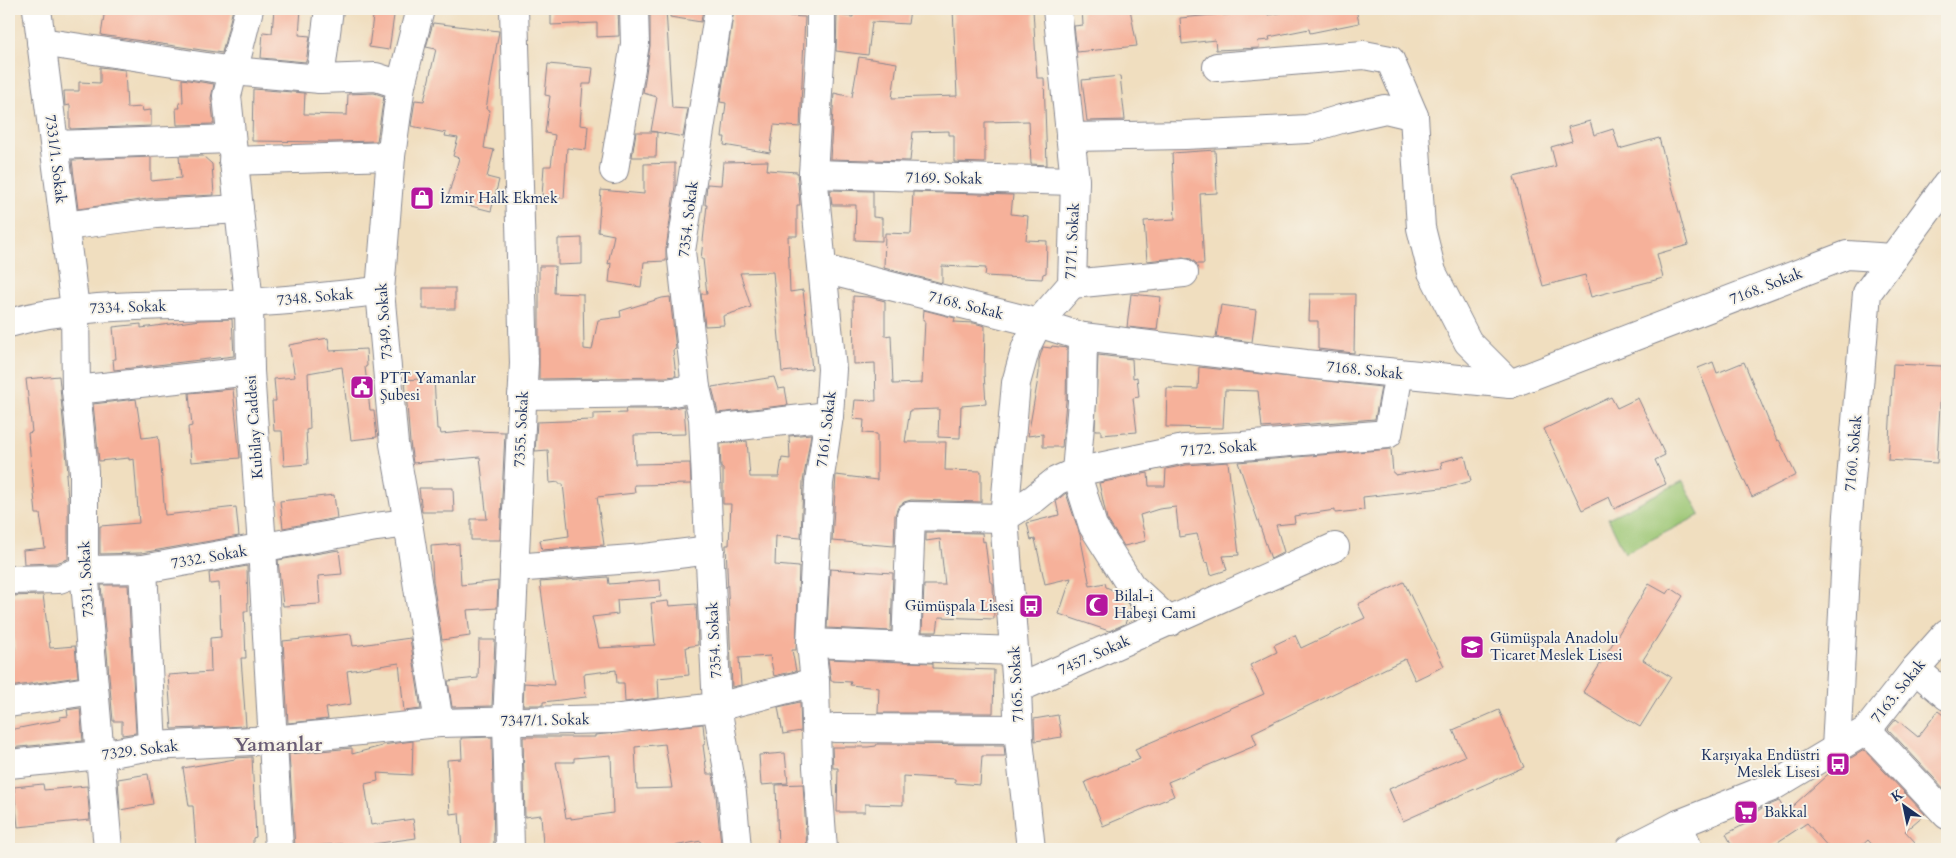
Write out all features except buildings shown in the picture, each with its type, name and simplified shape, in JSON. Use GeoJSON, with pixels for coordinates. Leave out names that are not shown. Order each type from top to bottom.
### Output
{"type":"FeatureCollection","features":[{"type":"Feature","properties":{"kind":"street","name":"7331/1. Sokak"},"geometry":{"type":"LineString","coordinates":[[37,9],[75,309]]}},
{"type":"Feature","properties":{"kind":"street","name":"Kubilay Caddesi"},"geometry":{"type":"LineString","coordinates":[[249,9],[227,96],[249,303],[250,371],[279,849]]}},
{"type":"Feature","properties":{"kind":"street"},"geometry":{"type":"LineString","coordinates":[[320,79],[329,9]]}},
{"type":"Feature","properties":{"kind":"street","name":"7349. Sokak"},"geometry":{"type":"LineString","coordinates":[[420,9],[401,85],[391,156],[380,291],[394,444],[439,723]]}},
{"type":"Feature","properties":{"kind":"street","name":"7355. Sokak"},"geometry":{"type":"LineString","coordinates":[[510,849],[507,721],[524,362],[514,9]]}},
{"type":"Feature","properties":{"kind":"street"},"geometry":{"type":"LineString","coordinates":[[614,170],[635,44],[634,9]]}},
{"type":"Feature","properties":{"kind":"street","name":"7354. Sokak"},"geometry":{"type":"LineString","coordinates":[[719,9],[681,252],[696,388],[704,430],[717,707],[732,792],[737,849]]}},
{"type":"Feature","properties":{"kind":"street","name":"7161. Sokak"},"geometry":{"type":"LineString","coordinates":[[821,9],[814,174],[832,369],[830,416],[819,484],[810,643],[815,682],[817,767],[823,849]]}},
{"type":"Feature","properties":{"kind":"street","name":"7171. Sokak"},"geometry":{"type":"LineString","coordinates":[[1004,518],[1016,383],[1026,347],[1038,323],[1072,284],[1075,181],[1057,9]]}},
{"type":"Feature","properties":{"kind":"street"},"geometry":{"type":"LineString","coordinates":[[41,42],[233,71],[320,79],[376,77],[401,85]]}},
{"type":"Feature","properties":{"kind":"street"},"geometry":{"type":"LineString","coordinates":[[1217,67],[1364,55],[1390,60],[1414,116],[1421,228],[1432,272],[1468,342],[1510,384]]}},
{"type":"Feature","properties":{"kind":"street"},"geometry":{"type":"LineString","coordinates":[[1070,137],[1185,135],[1308,129],[1385,109],[1414,116]]}},
{"type":"Feature","properties":{"kind":"street"},"geometry":{"type":"LineString","coordinates":[[54,145],[391,156]]}},
{"type":"Feature","properties":{"kind":"street","name":"7169. Sokak"},"geometry":{"type":"LineString","coordinates":[[814,174],[1075,181]]}},
{"type":"Feature","properties":{"kind":"street","name":"7160. Sokak"},"geometry":{"type":"LineString","coordinates":[[1836,749],[1848,515],[1867,293],[1947,184]]}},
{"type":"Feature","properties":{"kind":"street"},"geometry":{"type":"LineString","coordinates":[[65,226],[156,214],[238,209]]}},
{"type":"Feature","properties":{"kind":"street","name":"7168. Sokak"},"geometry":{"type":"LineString","coordinates":[[824,269],[1038,323],[1083,338],[1510,384],[1847,255],[1893,258]]}},
{"type":"Feature","properties":{"kind":"street"},"geometry":{"type":"LineString","coordinates":[[1072,284],[1184,273]]}},
{"type":"Feature","properties":{"kind":"street","name":"7348. Sokak"},"geometry":{"type":"LineString","coordinates":[[249,303],[380,291]]}},
{"type":"Feature","properties":{"kind":"street","name":"7334. Sokak"},"geometry":{"type":"LineString","coordinates":[[9,323],[40,314],[75,309],[249,303]]}},
{"type":"Feature","properties":{"kind":"street","name":"7331. Sokak"},"geometry":{"type":"LineString","coordinates":[[75,309],[76,390],[84,472],[84,570],[108,849]]}},
{"type":"Feature","properties":{"kind":"street"},"geometry":{"type":"LineString","coordinates":[[1083,338],[1082,402],[1076,472],[1093,526],[1131,586],[1170,622]]}},
{"type":"Feature","properties":{"kind":"street"},"geometry":{"type":"LineString","coordinates":[[76,390],[250,371]]}},
{"type":"Feature","properties":{"kind":"street","name":"7172. Sokak"},"geometry":{"type":"LineString","coordinates":[[1004,518],[1035,498],[1056,481],[1076,472],[1184,449],[1388,434],[1399,373]]}},
{"type":"Feature","properties":{"kind":"street"},"geometry":{"type":"LineString","coordinates":[[522,395],[667,393],[696,388]]}},
{"type":"Feature","properties":{"kind":"street"},"geometry":{"type":"LineString","coordinates":[[704,430],[830,416]]}},
{"type":"Feature","properties":{"kind":"street"},"geometry":{"type":"LineString","coordinates":[[906,647],[911,516],[1004,518]]}},
{"type":"Feature","properties":{"kind":"street","name":"7165. Sokak"},"geometry":{"type":"LineString","coordinates":[[1004,518],[1017,689],[1018,729],[1031,849]]}},
{"type":"Feature","properties":{"kind":"street","name":"7332. Sokak"},"geometry":{"type":"LineString","coordinates":[[9,580],[59,579],[84,570],[143,569],[376,527],[408,523]]}},
{"type":"Feature","properties":{"kind":"street","name":"7457. Sokak"},"geometry":{"type":"LineString","coordinates":[[1017,689],[1335,547]]}},
{"type":"Feature","properties":{"kind":"street"},"geometry":{"type":"LineString","coordinates":[[514,568],[646,558],[710,550]]}},
{"type":"Feature","properties":{"kind":"street"},"geometry":{"type":"LineString","coordinates":[[143,569],[152,746]]}},
{"type":"Feature","properties":{"kind":"street","name":"7163. Sokak"},"geometry":{"type":"LineString","coordinates":[[1630,849],[1679,824],[1772,787],[1867,730],[1915,669],[1947,633]]}},
{"type":"Feature","properties":{"kind":"street"},"geometry":{"type":"LineString","coordinates":[[810,643],[1014,651]]}},
{"type":"Feature","properties":{"kind":"street"},"geometry":{"type":"LineString","coordinates":[[1915,669],[1947,696]]}},
{"type":"Feature","properties":{"kind":"street","name":"7347/1. Sokak"},"geometry":{"type":"LineString","coordinates":[[272,740],[439,723],[612,719],[717,707],[815,682]]}},
{"type":"Feature","properties":{"kind":"street"},"geometry":{"type":"LineString","coordinates":[[9,703],[94,690]]}},
{"type":"Feature","properties":{"kind":"street"},"geometry":{"type":"LineString","coordinates":[[835,728],[1018,729]]}},
{"type":"Feature","properties":{"kind":"street"},"geometry":{"type":"LineString","coordinates":[[1867,730],[1947,815]]}},
{"type":"Feature","properties":{"kind":"street","name":"7329. Sokak"},"geometry":{"type":"LineString","coordinates":[[9,764],[100,755],[152,746],[272,740]]}},
{"type":"Feature","properties":{"kind":"street"},"geometry":{"type":"LineString","coordinates":[[1679,824],[1688,849]]}},
{"type":"Feature","properties":{"kind":"green space"},"geometry":{"type":"Polygon","coordinates":[[[1683,481],[1700,515],[1625,553],[1608,518],[1683,481]]]}},
{"type":"Feature","properties":{"kind":"place","name":"İzmir Halk Ekmek"},"geometry":{"type":"Point","coordinates":[422,198]}},
{"type":"Feature","properties":{"kind":"place","name":"PTT Yamanlar Şubesi"},"geometry":{"type":"Point","coordinates":[362,387]}},
{"type":"Feature","properties":{"kind":"place","name":"Bilal-i Habeşi Cami"},"geometry":{"type":"Point","coordinates":[1097,605]}},
{"type":"Feature","properties":{"kind":"place","name":"Gümüşpala Lisesi"},"geometry":{"type":"Point","coordinates":[1031,606]}},
{"type":"Feature","properties":{"kind":"place","name":"Gümüşpala Anadolu Ticaret Meslek Lisesi"},"geometry":{"type":"Point","coordinates":[1472,647]}},
{"type":"Feature","properties":{"kind":"place","name":"Karşıyaka Endüstri Meslek Lisesi"},"geometry":{"type":"Point","coordinates":[1838,764]}},
{"type":"Feature","properties":{"kind":"place","name":"Bakkal"},"geometry":{"type":"Point","coordinates":[1746,812]}},
{"type":"Feature","properties":{"kind":"district","name":"Yamanlar"},"geometry":{"type":"Point","coordinates":[278,744]}}]}
